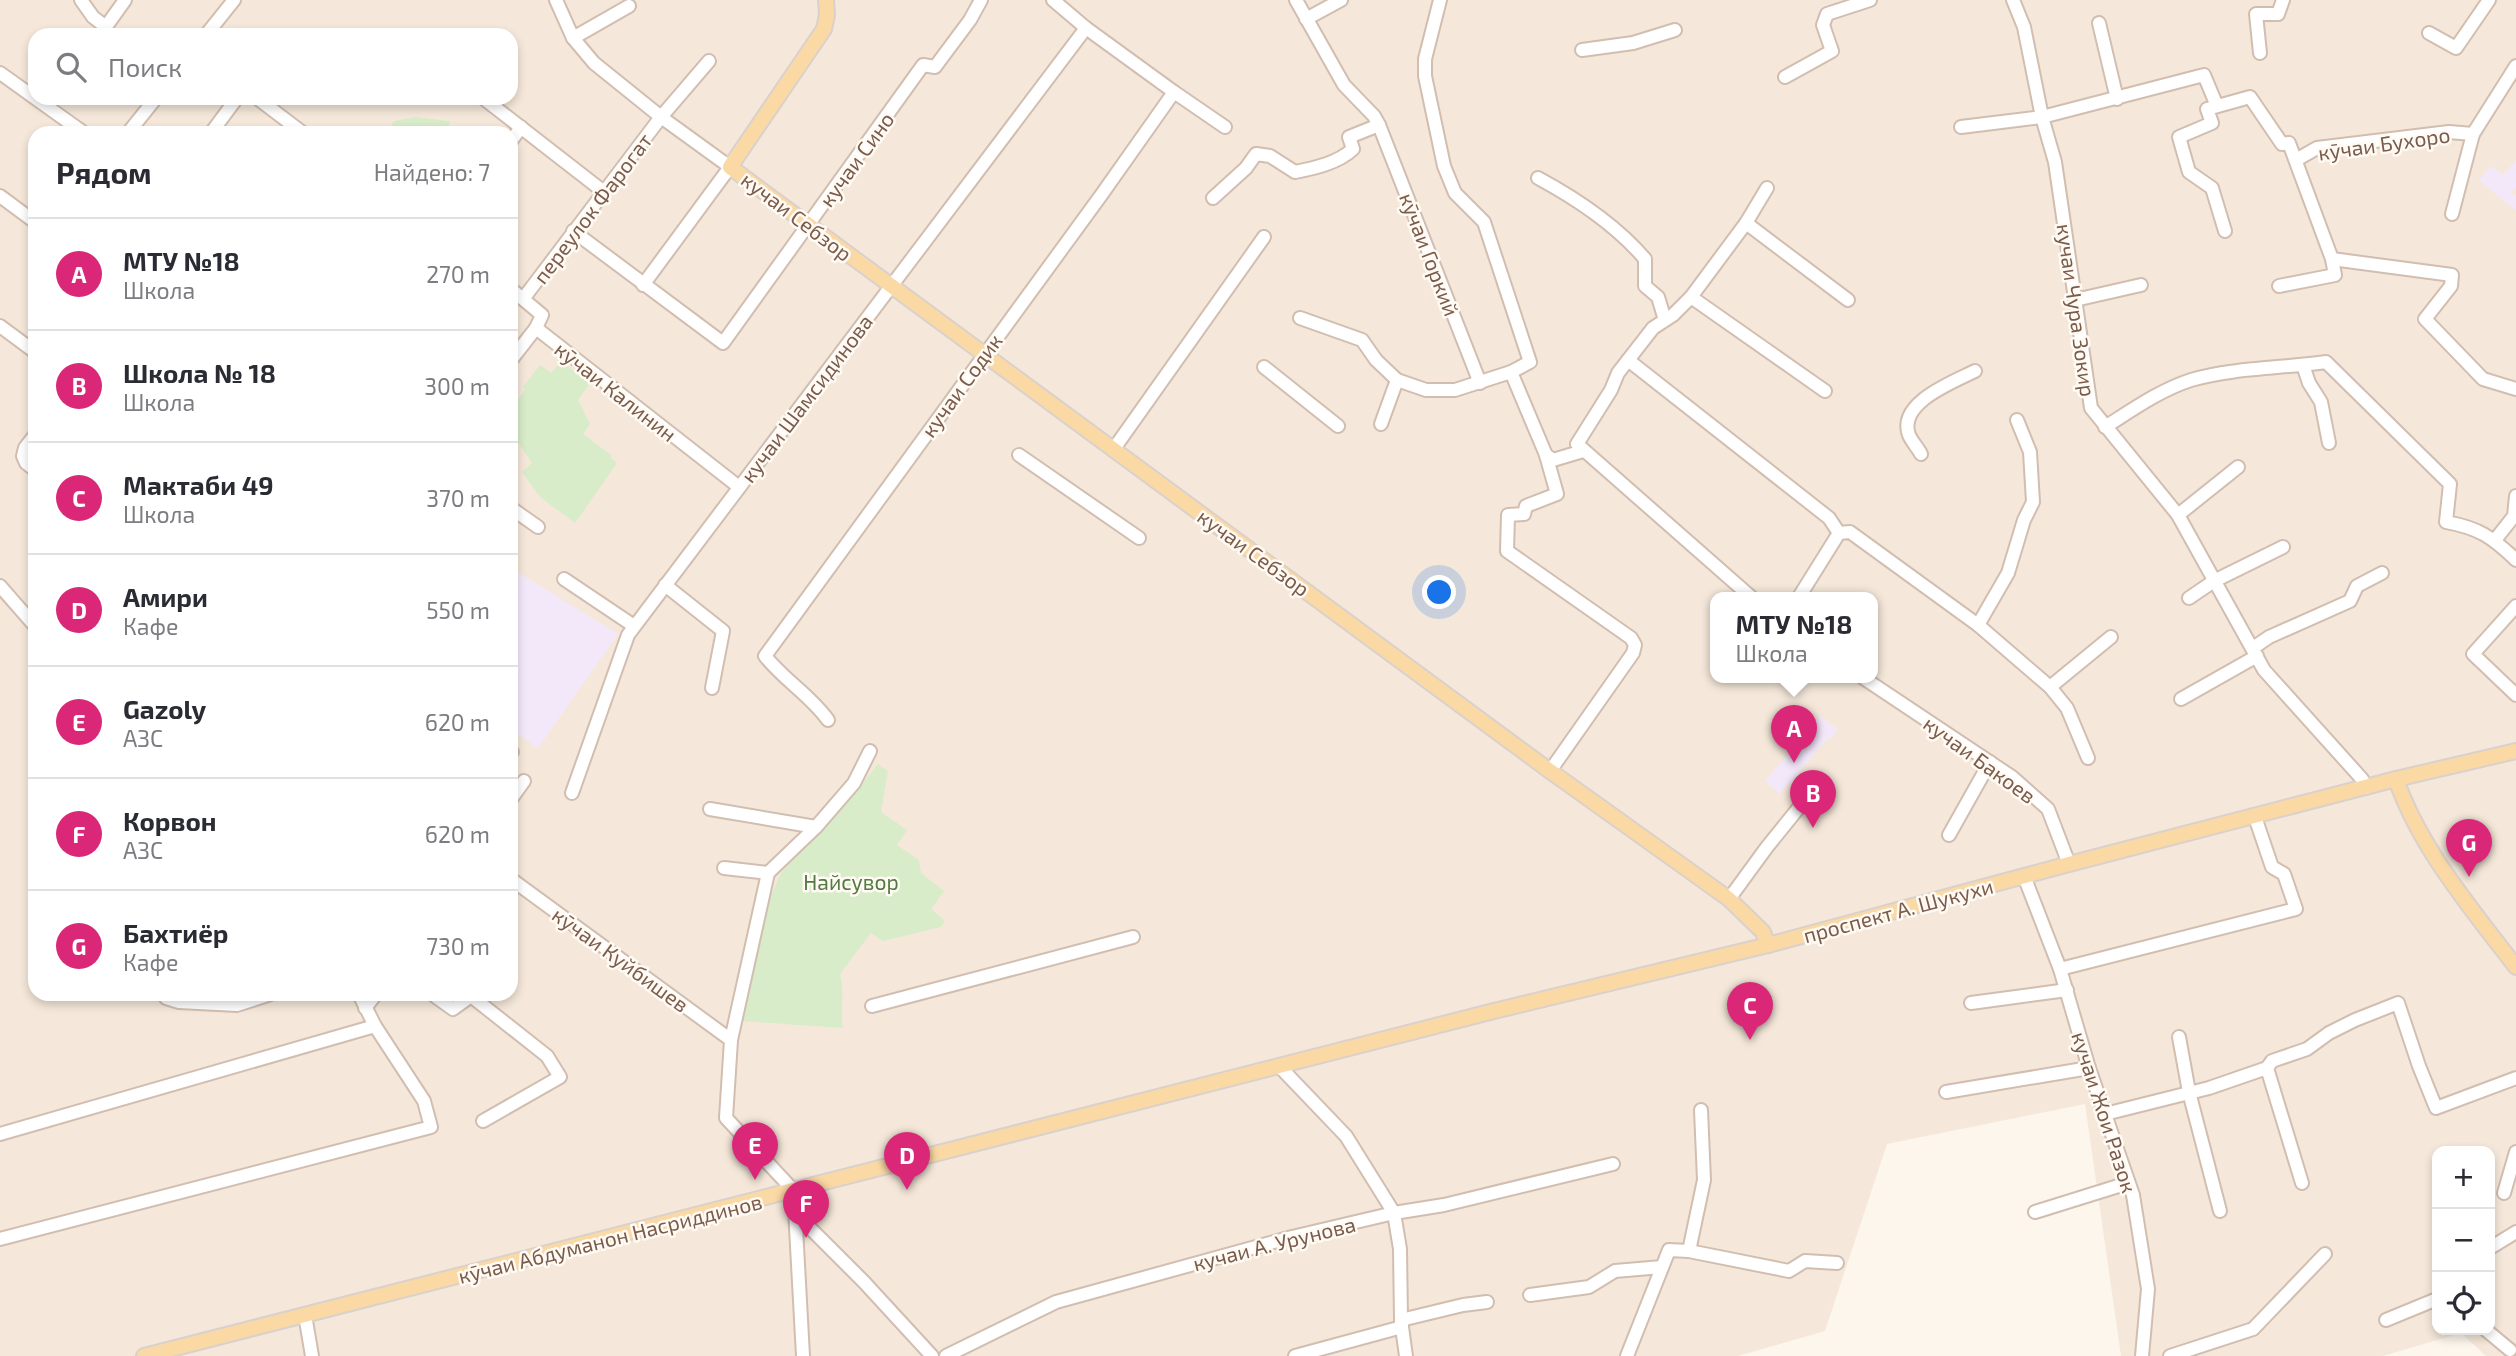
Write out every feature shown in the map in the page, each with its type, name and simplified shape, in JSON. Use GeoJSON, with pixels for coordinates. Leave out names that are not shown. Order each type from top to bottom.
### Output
{"type":"FeatureCollection","features":[{"type":"Feature","properties":{"kind":"main road"},"geometry":{"type":"LineString","coordinates":[[730,167],[824,29],[826,0]]}},
{"type":"Feature","properties":{"kind":"main road","name":"кучаи Себзор"},"geometry":{"type":"LineString","coordinates":[[730,167],[1550,771],[1729,899],[1763,932],[1768,945]]}},
{"type":"Feature","properties":{"kind":"main road","name":"проспект А. Шукухи"},"geometry":{"type":"LineString","coordinates":[[1279,1066],[1768,945],[2396,779],[2516,751]]}},
{"type":"Feature","properties":{"kind":"main road"},"geometry":{"type":"LineString","coordinates":[[2396,779],[2404,802],[2454,886],[2516,967]]}},
{"type":"Feature","properties":{"kind":"main road","name":"кӯчаи Абдуманон Насриддинов"},"geometry":{"type":"LineString","coordinates":[[144,1356],[1279,1066]]}},
{"type":"Feature","properties":{"kind":"street"},"geometry":{"type":"LineString","coordinates":[[81,0],[101,28]]}},
{"type":"Feature","properties":{"kind":"street"},"geometry":{"type":"LineString","coordinates":[[105,28],[125,0]]}},
{"type":"Feature","properties":{"kind":"street"},"geometry":{"type":"LineString","coordinates":[[212,28],[234,0]]}},
{"type":"Feature","properties":{"kind":"street"},"geometry":{"type":"LineString","coordinates":[[556,0],[573,38],[594,63],[661,117],[730,167],[643,285],[573,231]]}},
{"type":"Feature","properties":{"kind":"street","name":"кучаи Сино"},"geometry":{"type":"LineString","coordinates":[[643,285],[723,343],[923,65],[935,67],[970,20],[981,0]]}},
{"type":"Feature","properties":{"kind":"street"},"geometry":{"type":"LineString","coordinates":[[1053,0],[1086,28],[1225,127]]}},
{"type":"Feature","properties":{"kind":"street","name":"кӯчаи Горкий"},"geometry":{"type":"LineString","coordinates":[[1296,0],[1343,85],[1374,116],[1379,125],[1480,383]]}},
{"type":"Feature","properties":{"kind":"street"},"geometry":{"type":"LineString","coordinates":[[1306,19],[1341,0]]}},
{"type":"Feature","properties":{"kind":"street"},"geometry":{"type":"LineString","coordinates":[[1300,318],[1362,340],[1376,360],[1397,380],[1426,390],[1455,390],[1511,372],[1530,362],[1484,222],[1455,193],[1444,166],[1425,76],[1424,59],[1440,0]]}},
{"type":"Feature","properties":{"kind":"street"},"geometry":{"type":"LineString","coordinates":[[1785,77],[1832,51],[1823,25],[1827,14],[1870,0]]}},
{"type":"Feature","properties":{"kind":"street","name":"кучаи Чура Зокир"},"geometry":{"type":"LineString","coordinates":[[2013,0],[2024,27],[2042,117],[2055,162],[2091,408],[2178,515],[2264,670],[2362,779],[2365,788]]}},
{"type":"Feature","properties":{"kind":"street"},"geometry":{"type":"LineString","coordinates":[[2260,53],[2256,15],[2278,14],[2283,0]]}},
{"type":"Feature","properties":{"kind":"street"},"geometry":{"type":"LineString","coordinates":[[2429,33],[2456,48],[2489,0]]}},
{"type":"Feature","properties":{"kind":"street"},"geometry":{"type":"LineString","coordinates":[[573,38],[629,6]]}},
{"type":"Feature","properties":{"kind":"street"},"geometry":{"type":"LineString","coordinates":[[2099,23],[2117,99]]}},
{"type":"Feature","properties":{"kind":"street","name":"кучаи Шамсидинова"},"geometry":{"type":"LineString","coordinates":[[572,793],[628,635],[634,626],[1086,28]]}},
{"type":"Feature","properties":{"kind":"street"},"geometry":{"type":"LineString","coordinates":[[1582,50],[1633,43],[1675,30]]}},
{"type":"Feature","properties":{"kind":"street","name":"переулок Фарогат"},"geometry":{"type":"LineString","coordinates":[[523,299],[661,117],[709,61]]}},
{"type":"Feature","properties":{"kind":"street","name":"кӯчаи Бухоро"},"geometry":{"type":"LineString","coordinates":[[2452,214],[2473,134],[2516,66]]}},
{"type":"Feature","properties":{"kind":"street"},"geometry":{"type":"LineString","coordinates":[[0,73],[28,89]]}},
{"type":"Feature","properties":{"kind":"street"},"geometry":{"type":"LineString","coordinates":[[1961,127],[2042,117],[2204,75],[2212,107],[2211,123],[2179,137],[2189,172],[2211,188],[2225,231]]}},
{"type":"Feature","properties":{"kind":"street","name":"кучаи Содик"},"geometry":{"type":"LineString","coordinates":[[828,720],[814,701],[780,674],[765,656],[1174,92]]}},
{"type":"Feature","properties":{"kind":"street"},"geometry":{"type":"LineString","coordinates":[[2212,107],[2249,97],[2282,144],[2289,143],[2296,160],[2332,259],[2335,275],[2279,286]]}},
{"type":"Feature","properties":{"kind":"street"},"geometry":{"type":"LineString","coordinates":[[54,105],[77,126]]}},
{"type":"Feature","properties":{"kind":"street"},"geometry":{"type":"LineString","coordinates":[[134,126],[150,105]]}},
{"type":"Feature","properties":{"kind":"street"},"geometry":{"type":"LineString","coordinates":[[216,126],[232,105]]}},
{"type":"Feature","properties":{"kind":"street"},"geometry":{"type":"LineString","coordinates":[[266,105],[294,126]]}},
{"type":"Feature","properties":{"kind":"street"},"geometry":{"type":"LineString","coordinates":[[492,105],[604,192]]}},
{"type":"Feature","properties":{"kind":"street"},"geometry":{"type":"LineString","coordinates":[[1213,198],[1246,168],[1256,154],[1270,156],[1295,172],[1313,168],[1346,156],[1353,149],[1349,137],[1379,125]]}},
{"type":"Feature","properties":{"kind":"street"},"geometry":{"type":"LineString","coordinates":[[518,131],[521,127]]}},
{"type":"Feature","properties":{"kind":"street","name":"кӯчаи Бухоро"},"geometry":{"type":"LineString","coordinates":[[2296,160],[2318,148],[2449,132],[2473,134]]}},
{"type":"Feature","properties":{"kind":"street"},"geometry":{"type":"LineString","coordinates":[[1538,178],[1568,194],[1630,240],[1646,258],[1645,286],[1658,297],[1665,320]]}},
{"type":"Feature","properties":{"kind":"street"},"geometry":{"type":"LineString","coordinates":[[1745,592],[1577,444],[1611,390],[1618,373],[1653,328],[1691,297],[1746,223],[1767,188]]}},
{"type":"Feature","properties":{"kind":"street"},"geometry":{"type":"LineString","coordinates":[[0,196],[28,217]]}},
{"type":"Feature","properties":{"kind":"street"},"geometry":{"type":"LineString","coordinates":[[1746,223],[1848,300]]}},
{"type":"Feature","properties":{"kind":"street"},"geometry":{"type":"LineString","coordinates":[[1114,450],[1264,237]]}},
{"type":"Feature","properties":{"kind":"street"},"geometry":{"type":"LineString","coordinates":[[2332,259],[2452,275],[2451,286],[2425,319],[2483,379],[2516,389]]}},
{"type":"Feature","properties":{"kind":"street"},"geometry":{"type":"LineString","coordinates":[[2075,299],[2141,285]]}},
{"type":"Feature","properties":{"kind":"street","name":"кӯчаи Калинин"},"geometry":{"type":"LineString","coordinates":[[518,295],[542,316],[536,328],[740,487]]}},
{"type":"Feature","properties":{"kind":"street"},"geometry":{"type":"LineString","coordinates":[[1691,297],[1825,391]]}},
{"type":"Feature","properties":{"kind":"street"},"geometry":{"type":"LineString","coordinates":[[0,326],[28,347]]}},
{"type":"Feature","properties":{"kind":"street"},"geometry":{"type":"LineString","coordinates":[[518,351],[536,328]]}},
{"type":"Feature","properties":{"kind":"street"},"geometry":{"type":"LineString","coordinates":[[1628,360],[1829,517],[1839,533]]}},
{"type":"Feature","properties":{"kind":"street"},"geometry":{"type":"LineString","coordinates":[[2105,427],[2149,400],[2191,380],[2250,370],[2326,362],[2450,484],[2446,522],[2468,526],[2495,540],[2516,560]]}},
{"type":"Feature","properties":{"kind":"street"},"geometry":{"type":"LineString","coordinates":[[2303,365],[2309,383],[2320,401],[2329,443]]}},
{"type":"Feature","properties":{"kind":"street"},"geometry":{"type":"LineString","coordinates":[[1264,367],[1338,426]]}},
{"type":"Feature","properties":{"kind":"street"},"geometry":{"type":"LineString","coordinates":[[1921,454],[1909,434],[1908,419],[1914,406],[1975,371]]}},
{"type":"Feature","properties":{"kind":"street"},"geometry":{"type":"LineString","coordinates":[[1511,372],[1546,455],[1557,494],[1526,506],[1524,514],[1508,515],[1507,551],[1631,638],[1635,645],[1633,653],[1550,771]]}},
{"type":"Feature","properties":{"kind":"street"},"geometry":{"type":"LineString","coordinates":[[1381,424],[1397,380]]}},
{"type":"Feature","properties":{"kind":"street"},"geometry":{"type":"LineString","coordinates":[[1978,625],[2008,573],[2024,520],[2033,502],[2030,452],[2017,420]]}},
{"type":"Feature","properties":{"kind":"street"},"geometry":{"type":"LineString","coordinates":[[28,444],[23,456],[28,464]]}},
{"type":"Feature","properties":{"kind":"street"},"geometry":{"type":"LineString","coordinates":[[1546,455],[1553,460],[1583,451]]}},
{"type":"Feature","properties":{"kind":"street"},"geometry":{"type":"LineString","coordinates":[[1020,455],[1139,538]]}},
{"type":"Feature","properties":{"kind":"street"},"geometry":{"type":"LineString","coordinates":[[2178,515],[2238,467]]}},
{"type":"Feature","properties":{"kind":"street"},"geometry":{"type":"LineString","coordinates":[[2495,540],[2514,516],[2516,496]]}},
{"type":"Feature","properties":{"kind":"street"},"geometry":{"type":"LineString","coordinates":[[518,513],[538,527]]}},
{"type":"Feature","properties":{"kind":"street"},"geometry":{"type":"LineString","coordinates":[[1802,592],[1839,533]]}},
{"type":"Feature","properties":{"kind":"street"},"geometry":{"type":"LineString","coordinates":[[1839,533],[1850,533],[1978,625],[2050,687],[2067,708],[2088,758]]}},
{"type":"Feature","properties":{"kind":"street"},"geometry":{"type":"LineString","coordinates":[[2189,598],[2214,582],[2283,547]]}},
{"type":"Feature","properties":{"kind":"street"},"geometry":{"type":"LineString","coordinates":[[2181,699],[2255,652],[2269,637],[2350,601],[2357,586],[2382,573]]}},
{"type":"Feature","properties":{"kind":"street"},"geometry":{"type":"LineString","coordinates":[[565,579],[634,626]]}},
{"type":"Feature","properties":{"kind":"street"},"geometry":{"type":"LineString","coordinates":[[665,585],[723,631],[712,688]]}},
{"type":"Feature","properties":{"kind":"street"},"geometry":{"type":"LineString","coordinates":[[2,592],[28,619]]}},
{"type":"Feature","properties":{"kind":"street"},"geometry":{"type":"LineString","coordinates":[[2516,606],[2473,654],[2516,695]]}},
{"type":"Feature","properties":{"kind":"street"},"geometry":{"type":"LineString","coordinates":[[2050,687],[2111,637]]}},
{"type":"Feature","properties":{"kind":"street","name":"кучаи Бакоев"},"geometry":{"type":"LineString","coordinates":[[1871,683],[2012,777],[2048,809],[2069,864]]}},
{"type":"Feature","properties":{"kind":"street"},"geometry":{"type":"LineString","coordinates":[[803,1356],[794,1191],[726,1118],[731,1040],[768,873],[816,827],[854,783],[870,751]]}},
{"type":"Feature","properties":{"kind":"street"},"geometry":{"type":"LineString","coordinates":[[1949,835],[1990,762]]}},
{"type":"Feature","properties":{"kind":"street"},"geometry":{"type":"LineString","coordinates":[[518,789],[524,781]]}},
{"type":"Feature","properties":{"kind":"street"},"geometry":{"type":"LineString","coordinates":[[1729,899],[1805,800]]}},
{"type":"Feature","properties":{"kind":"street"},"geometry":{"type":"LineString","coordinates":[[710,809],[816,827]]}},
{"type":"Feature","properties":{"kind":"street"},"geometry":{"type":"LineString","coordinates":[[2060,969],[2295,909],[2284,874],[2272,867],[2255,817]]}},
{"type":"Feature","properties":{"kind":"street"},"geometry":{"type":"LineString","coordinates":[[724,868],[768,873]]}},
{"type":"Feature","properties":{"kind":"street","name":"кучаи Жои Разок"},"geometry":{"type":"LineString","coordinates":[[2024,876],[2060,969],[2089,1068],[2133,1195],[2148,1289],[2142,1356]]}},
{"type":"Feature","properties":{"kind":"street","name":"кӯчаи Куйбишев"},"geometry":{"type":"LineString","coordinates":[[518,884],[731,1040]]}},
{"type":"Feature","properties":{"kind":"street"},"geometry":{"type":"LineString","coordinates":[[872,1006],[1133,937]]}},
{"type":"Feature","properties":{"kind":"street"},"geometry":{"type":"LineString","coordinates":[[1971,1003],[2067,990]]}},
{"type":"Feature","properties":{"kind":"street"},"geometry":{"type":"LineString","coordinates":[[175,1001],[237,1005],[249,1001]]}},
{"type":"Feature","properties":{"kind":"street"},"geometry":{"type":"LineString","coordinates":[[0,1240],[431,1127],[424,1101],[374,1026],[362,1001]]}},
{"type":"Feature","properties":{"kind":"street"},"geometry":{"type":"LineString","coordinates":[[365,1008],[370,1001]]}},
{"type":"Feature","properties":{"kind":"street"},"geometry":{"type":"LineString","coordinates":[[442,1001],[453,1009],[464,1001]]}},
{"type":"Feature","properties":{"kind":"street"},"geometry":{"type":"LineString","coordinates":[[477,1001],[547,1056],[559,1077],[483,1121]]}},
{"type":"Feature","properties":{"kind":"street"},"geometry":{"type":"LineString","coordinates":[[2105,1114],[2189,1093],[2267,1068],[2272,1061],[2307,1049],[2329,1033],[2398,1003],[2418,1066],[2436,1108],[2516,1078]]}},
{"type":"Feature","properties":{"kind":"street"},"geometry":{"type":"LineString","coordinates":[[0,1134],[374,1026]]}},
{"type":"Feature","properties":{"kind":"street"},"geometry":{"type":"LineString","coordinates":[[2179,1037],[2189,1093],[2220,1211]]}},
{"type":"Feature","properties":{"kind":"street"},"geometry":{"type":"LineString","coordinates":[[1279,1066],[1346,1136],[1394,1213],[1400,1248],[1402,1324],[1406,1356]]}},
{"type":"Feature","properties":{"kind":"street"},"geometry":{"type":"LineString","coordinates":[[1946,1092],[2089,1068]]}},
{"type":"Feature","properties":{"kind":"street"},"geometry":{"type":"LineString","coordinates":[[2267,1068],[2302,1183]]}},
{"type":"Feature","properties":{"kind":"street"},"geometry":{"type":"LineString","coordinates":[[1689,1251],[1704,1180],[1701,1110]]}},
{"type":"Feature","properties":{"kind":"street"},"geometry":{"type":"LineString","coordinates":[[2504,1193],[2516,1152]]}},
{"type":"Feature","properties":{"kind":"street","name":"кучаи А. Урунова"},"geometry":{"type":"LineString","coordinates":[[946,1356],[1056,1301],[1292,1237],[1394,1213],[1444,1205],[1613,1164]]}},
{"type":"Feature","properties":{"kind":"street"},"geometry":{"type":"LineString","coordinates":[[2035,1212],[2128,1183]]}},
{"type":"Feature","properties":{"kind":"street"},"geometry":{"type":"LineString","coordinates":[[796,1213],[932,1356]]}},
{"type":"Feature","properties":{"kind":"street"},"geometry":{"type":"LineString","coordinates":[[2495,1245],[2516,1232]]}},
{"type":"Feature","properties":{"kind":"street"},"geometry":{"type":"LineString","coordinates":[[1626,1356],[1669,1251],[1689,1251],[1789,1271],[1805,1261],[1837,1264]]}},
{"type":"Feature","properties":{"kind":"street"},"geometry":{"type":"LineString","coordinates":[[2169,1356],[2253,1329],[2325,1254]]}},
{"type":"Feature","properties":{"kind":"street"},"geometry":{"type":"LineString","coordinates":[[1530,1295],[1589,1287],[1615,1271],[1662,1267]]}},
{"type":"Feature","properties":{"kind":"street"},"geometry":{"type":"LineString","coordinates":[[2386,1320],[2432,1301]]}},
{"type":"Feature","properties":{"kind":"street"},"geometry":{"type":"LineString","coordinates":[[1294,1356],[1463,1305],[1487,1302]]}},
{"type":"Feature","properties":{"kind":"street"},"geometry":{"type":"LineString","coordinates":[[305,1315],[312,1356]]}},
{"type":"Feature","properties":{"kind":"street"},"geometry":{"type":"LineString","coordinates":[[2492,1335],[2511,1350]]}},
{"type":"Feature","properties":{"kind":"shaded area"},"geometry":{"type":"Polygon","coordinates":[[[0,0],[2516,0],[2516,1356],[2486,1356],[2463,1335],[2495,1335],[2495,1146],[2432,1146],[2432,1335],[2454,1335],[2383,1356],[2121,1356],[2085,1104],[1887,1144],[1825,1331],[1738,1356],[0,1356],[0,0]]]}},
{"type":"Feature","properties":{"kind":"shaded area"},"geometry":{"type":"Polygon","coordinates":[[[2516,160],[2516,187],[2511,192],[2516,196],[2516,211],[2479,180],[2491,166],[2503,175],[2516,160]]]}},
{"type":"Feature","properties":{"kind":"shaded area"},"geometry":{"type":"Polygon","coordinates":[[[518,572],[618,634],[538,748],[518,735],[518,572]]]}},
{"type":"Feature","properties":{"kind":"shaded area"},"geometry":{"type":"Polygon","coordinates":[[[1820,716],[1838,730],[1780,794],[1765,781],[1796,745],[1792,741],[1802,729],[1809,735],[1820,716]]]}},
{"type":"Feature","properties":{"kind":"green space"},"geometry":{"type":"Polygon","coordinates":[[[415,117],[450,121],[449,126],[391,126],[394,121],[415,117]]]}},
{"type":"Feature","properties":{"kind":"green space"},"geometry":{"type":"Polygon","coordinates":[[[561,361],[590,383],[578,400],[590,424],[583,434],[617,463],[575,523],[540,497],[522,472],[532,463],[518,442],[518,400],[525,390],[523,387],[540,365],[551,373],[561,361]]]}},
{"type":"Feature","properties":{"kind":"green space","name":"Найсувор"},"geometry":{"type":"Polygon","coordinates":[[[878,764],[888,771],[881,812],[907,830],[897,845],[919,860],[921,873],[944,891],[931,909],[945,921],[941,927],[883,941],[871,933],[840,974],[843,1028],[741,1021],[772,893],[781,873],[878,764]]]}},
{"type":"Feature","properties":{"kind":"place","name":"МТУ №18"},"geometry":{"type":"Point","coordinates":[1794,763]}},
{"type":"Feature","properties":{"kind":"place","name":"Школа № 18"},"geometry":{"type":"Point","coordinates":[1813,828]}},
{"type":"Feature","properties":{"kind":"place","name":"Бахтиёр"},"geometry":{"type":"Point","coordinates":[2469,877]}},
{"type":"Feature","properties":{"kind":"place","name":"Мактаби 49"},"geometry":{"type":"Point","coordinates":[1750,1040]}},
{"type":"Feature","properties":{"kind":"place","name":"Gazoly"},"geometry":{"type":"Point","coordinates":[755,1180]}},
{"type":"Feature","properties":{"kind":"place","name":"Амири"},"geometry":{"type":"Point","coordinates":[907,1190]}},
{"type":"Feature","properties":{"kind":"place","name":"Корвон"},"geometry":{"type":"Point","coordinates":[806,1238]}}]}
